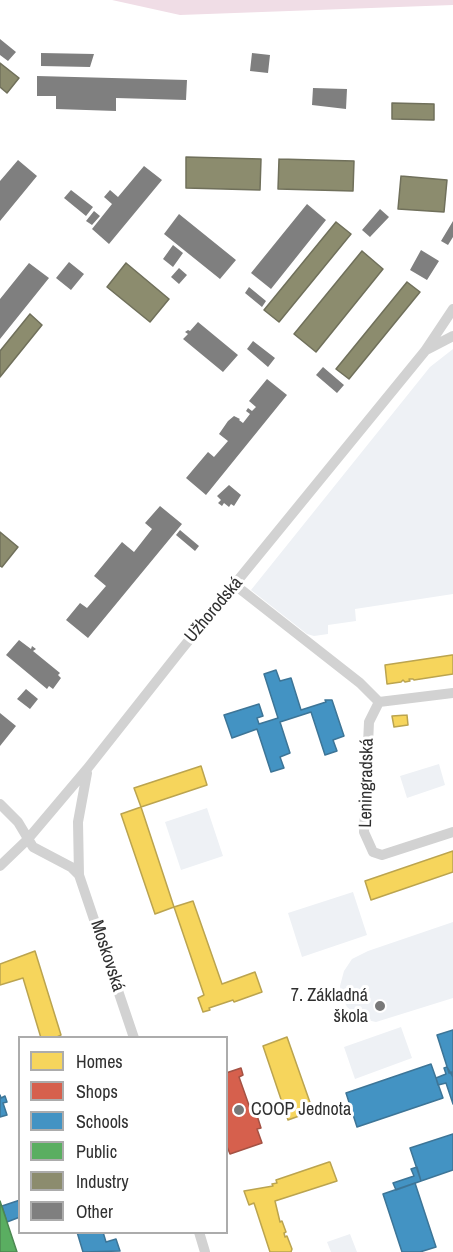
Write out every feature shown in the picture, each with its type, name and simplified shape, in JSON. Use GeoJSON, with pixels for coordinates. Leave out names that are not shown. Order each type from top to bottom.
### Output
{"type":"FeatureCollection","features":[{"type":"Feature","properties":{"kind":"street","name":"Užhorodská"},"geometry":{"type":"LineString","coordinates":[[0,866],[27,840],[87,770],[425,351],[453,309]]}},
{"type":"Feature","properties":{"kind":"street","name":"Užhorodská"},"geometry":{"type":"LineString","coordinates":[[425,351],[453,336]]}},
{"type":"Feature","properties":{"kind":"street"},"geometry":{"type":"LineString","coordinates":[[235,585],[360,683],[380,702],[453,693]]}},
{"type":"Feature","properties":{"kind":"street","name":"Leningradská"},"geometry":{"type":"LineString","coordinates":[[380,702],[369,722],[364,832],[373,852],[382,855],[453,832]]}},
{"type":"Feature","properties":{"kind":"street","name":"Moskovská"},"geometry":{"type":"LineString","coordinates":[[87,770],[78,822],[79,874],[133,1036]]}},
{"type":"Feature","properties":{"kind":"street"},"geometry":{"type":"LineString","coordinates":[[0,804],[18,822],[33,847],[79,874]]}},
{"type":"Feature","properties":{"kind":"street"},"geometry":{"type":"LineString","coordinates":[[199,1234],[205,1252]]}},
{"type":"Feature","properties":{"kind":"shaded area"},"geometry":{"type":"Polygon","coordinates":[[[112,0],[453,0],[453,5],[180,15],[112,0]]]}},
{"type":"Feature","properties":{"kind":"shaded area"},"geometry":{"type":"Polygon","coordinates":[[[453,349],[453,594],[355,609],[356,621],[328,625],[328,634],[314,636],[307,634],[251,590],[430,367],[453,349]]]}},
{"type":"Feature","properties":{"kind":"shaded area"},"geometry":{"type":"Polygon","coordinates":[[[439,764],[445,785],[407,798],[400,776],[439,764]]]}},
{"type":"Feature","properties":{"kind":"shaded area"},"geometry":{"type":"Polygon","coordinates":[[[207,808],[223,856],[181,870],[165,822],[207,808]]]}},
{"type":"Feature","properties":{"kind":"shaded area"},"geometry":{"type":"Polygon","coordinates":[[[353,892],[367,935],[302,957],[288,913],[353,892]]]}},
{"type":"Feature","properties":{"kind":"shaded area"},"geometry":{"type":"Polygon","coordinates":[[[453,922],[453,998],[376,1022],[362,1019],[347,1007],[340,986],[344,971],[352,959],[368,951],[453,922]]]}},
{"type":"Feature","properties":{"kind":"shaded area"},"geometry":{"type":"Polygon","coordinates":[[[401,1027],[412,1058],[355,1079],[344,1047],[401,1027]]]}},
{"type":"Feature","properties":{"kind":"shaded area"},"geometry":{"type":"Polygon","coordinates":[[[350,1234],[357,1252],[331,1252],[327,1242],[350,1234]]]}},
{"type":"Feature","properties":{"kind":"building: Homes"},"geometry":{"type":"Polygon","coordinates":[[[453,655],[453,674],[387,684],[385,665],[453,655]]]}},
{"type":"Feature","properties":{"kind":"building: Homes"},"geometry":{"type":"Polygon","coordinates":[[[407,715],[408,725],[394,727],[392,716],[407,715]]]}},
{"type":"Feature","properties":{"kind":"building: Homes"},"geometry":{"type":"Polygon","coordinates":[[[201,766],[207,785],[141,807],[134,788],[201,766]]]}},
{"type":"Feature","properties":{"kind":"building: Homes"},"geometry":{"type":"Polygon","coordinates":[[[141,807],[174,907],[155,914],[121,814],[141,807]]]}},
{"type":"Feature","properties":{"kind":"building: Homes"},"geometry":{"type":"Polygon","coordinates":[[[453,851],[453,872],[371,900],[365,881],[453,851]]]}},
{"type":"Feature","properties":{"kind":"building: Homes"},"geometry":{"type":"Polygon","coordinates":[[[193,901],[222,984],[255,972],[262,992],[209,1008],[210,1010],[203,1012],[198,998],[204,995],[174,907],[193,901]]]}},
{"type":"Feature","properties":{"kind":"building: Homes"},"geometry":{"type":"Polygon","coordinates":[[[35,951],[61,1035],[40,1036],[23,978],[0,985],[0,964],[35,951]]]}},
{"type":"Feature","properties":{"kind":"building: Homes"},"geometry":{"type":"Polygon","coordinates":[[[287,1037],[313,1111],[288,1120],[263,1046],[287,1037]]]}},
{"type":"Feature","properties":{"kind":"building: Homes"},"geometry":{"type":"Polygon","coordinates":[[[330,1162],[337,1181],[275,1201],[280,1222],[282,1221],[286,1232],[285,1237],[287,1236],[292,1249],[291,1252],[270,1252],[254,1203],[249,1205],[244,1191],[273,1186],[272,1184],[277,1183],[276,1180],[330,1162]]]}},
{"type":"Feature","properties":{"kind":"building: Shops","name":"COOP Jednota"},"geometry":{"type":"Polygon","coordinates":[[[241,1068],[243,1075],[239,1077],[251,1111],[255,1109],[261,1128],[257,1129],[262,1143],[230,1154],[228,1149],[228,1072],[241,1068]]]}},
{"type":"Feature","properties":{"kind":"building: Schools"},"geometry":{"type":"Polygon","coordinates":[[[276,670],[280,681],[291,678],[301,710],[326,702],[325,700],[332,700],[344,736],[333,740],[337,751],[325,755],[311,712],[280,722],[290,753],[280,757],[284,768],[271,772],[257,729],[232,738],[224,715],[259,704],[263,716],[257,718],[259,724],[278,718],[264,674],[276,670]]]}},
{"type":"Feature","properties":{"kind":"building: Schools"},"geometry":{"type":"Polygon","coordinates":[[[453,1030],[453,1077],[452,1072],[449,1073],[437,1035],[453,1030]]]}},
{"type":"Feature","properties":{"kind":"building: Schools"},"geometry":{"type":"Polygon","coordinates":[[[431,1064],[443,1098],[357,1127],[346,1093],[431,1064]]]}},
{"type":"Feature","properties":{"kind":"building: Schools"},"geometry":{"type":"Polygon","coordinates":[[[447,1067],[453,1077],[453,1104],[446,1083],[438,1085],[436,1078],[446,1074],[444,1068],[447,1067]]]}},
{"type":"Feature","properties":{"kind":"building: Schools"},"geometry":{"type":"Polygon","coordinates":[[[0,1095],[1,1098],[5,1096],[7,1102],[3,1103],[7,1115],[0,1117],[0,1095]]]}},
{"type":"Feature","properties":{"kind":"building: Schools"},"geometry":{"type":"Polygon","coordinates":[[[453,1134],[453,1170],[421,1181],[410,1148],[453,1134]]]}},
{"type":"Feature","properties":{"kind":"building: Schools"},"geometry":{"type":"Polygon","coordinates":[[[417,1167],[421,1181],[396,1190],[393,1183],[414,1176],[411,1169],[417,1167]]]}},
{"type":"Feature","properties":{"kind":"building: Schools"},"geometry":{"type":"Polygon","coordinates":[[[415,1183],[436,1247],[420,1252],[402,1252],[383,1194],[415,1183]]]}},
{"type":"Feature","properties":{"kind":"building: Schools"},"geometry":{"type":"Polygon","coordinates":[[[18,1201],[18,1218],[7,1222],[2,1206],[18,1201]]]}},
{"type":"Feature","properties":{"kind":"building: Schools"},"geometry":{"type":"Polygon","coordinates":[[[78,1234],[104,1234],[106,1242],[116,1239],[120,1251],[83,1252],[78,1234]]]}},
{"type":"Feature","properties":{"kind":"building: Public"},"geometry":{"type":"Polygon","coordinates":[[[0,1201],[17,1252],[0,1252],[0,1201]]]}},
{"type":"Feature","properties":{"kind":"building: Industry"},"geometry":{"type":"Polygon","coordinates":[[[0,63],[19,78],[7,93],[0,87],[0,63]]]}},
{"type":"Feature","properties":{"kind":"building: Industry"},"geometry":{"type":"Polygon","coordinates":[[[392,103],[434,104],[434,120],[392,119],[392,103]]]}},
{"type":"Feature","properties":{"kind":"building: Industry"},"geometry":{"type":"Polygon","coordinates":[[[186,157],[261,159],[260,190],[186,188],[186,157]]]}},
{"type":"Feature","properties":{"kind":"building: Industry"},"geometry":{"type":"Polygon","coordinates":[[[279,159],[354,161],[353,191],[278,189],[279,159]]]}},
{"type":"Feature","properties":{"kind":"building: Industry"},"geometry":{"type":"Polygon","coordinates":[[[401,176],[447,180],[444,212],[398,209],[401,176]]]}},
{"type":"Feature","properties":{"kind":"building: Industry"},"geometry":{"type":"Polygon","coordinates":[[[336,222],[351,234],[279,322],[264,310],[336,222]]]}},
{"type":"Feature","properties":{"kind":"building: Industry"},"geometry":{"type":"Polygon","coordinates":[[[362,251],[383,269],[316,352],[294,334],[362,251]]]}},
{"type":"Feature","properties":{"kind":"building: Industry"},"geometry":{"type":"Polygon","coordinates":[[[126,263],[169,299],[150,322],[107,287],[126,263]]]}},
{"type":"Feature","properties":{"kind":"building: Industry"},"geometry":{"type":"Polygon","coordinates":[[[407,282],[420,292],[349,379],[336,369],[407,282]]]}},
{"type":"Feature","properties":{"kind":"building: Industry"},"geometry":{"type":"Polygon","coordinates":[[[30,314],[42,325],[0,377],[0,351],[30,314]]]}},
{"type":"Feature","properties":{"kind":"building: Industry"},"geometry":{"type":"Polygon","coordinates":[[[0,532],[18,547],[2,567],[0,566],[0,532]]]}},
{"type":"Feature","properties":{"kind":"building: Other"},"geometry":{"type":"Polygon","coordinates":[[[0,39],[16,52],[8,61],[0,55],[0,39]]]}},
{"type":"Feature","properties":{"kind":"building: Other"},"geometry":{"type":"Polygon","coordinates":[[[41,53],[94,54],[90,67],[41,66],[41,53]]]}},
{"type":"Feature","properties":{"kind":"building: Other"},"geometry":{"type":"Polygon","coordinates":[[[252,53],[270,55],[268,73],[250,71],[252,53]]]}},
{"type":"Feature","properties":{"kind":"building: Other"},"geometry":{"type":"Polygon","coordinates":[[[37,76],[187,80],[186,100],[116,98],[116,111],[56,109],[56,96],[37,96],[37,76]]]}},
{"type":"Feature","properties":{"kind":"building: Other"},"geometry":{"type":"Polygon","coordinates":[[[313,88],[347,89],[346,109],[312,105],[313,88]]]}},
{"type":"Feature","properties":{"kind":"building: Other"},"geometry":{"type":"Polygon","coordinates":[[[18,160],[37,176],[0,221],[0,181],[18,160]]]}},
{"type":"Feature","properties":{"kind":"building: Other"},"geometry":{"type":"Polygon","coordinates":[[[144,166],[162,180],[109,244],[92,229],[112,204],[104,197],[110,190],[118,197],[144,166]]]}},
{"type":"Feature","properties":{"kind":"building: Other"},"geometry":{"type":"Polygon","coordinates":[[[71,190],[93,207],[86,216],[64,198],[71,190]]]}},
{"type":"Feature","properties":{"kind":"building: Other"},"geometry":{"type":"Polygon","coordinates":[[[307,204],[326,220],[271,289],[251,273],[307,204]]]}},
{"type":"Feature","properties":{"kind":"building: Other"},"geometry":{"type":"Polygon","coordinates":[[[380,209],[389,217],[370,237],[362,230],[380,209]]]}},
{"type":"Feature","properties":{"kind":"building: Other"},"geometry":{"type":"Polygon","coordinates":[[[94,211],[100,216],[92,225],[86,221],[94,211]]]}},
{"type":"Feature","properties":{"kind":"building: Other"},"geometry":{"type":"Polygon","coordinates":[[[179,214],[236,260],[220,279],[164,234],[179,214]]]}},
{"type":"Feature","properties":{"kind":"building: Other"},"geometry":{"type":"Polygon","coordinates":[[[453,221],[453,237],[448,245],[441,241],[453,221]]]}},
{"type":"Feature","properties":{"kind":"building: Other"},"geometry":{"type":"Polygon","coordinates":[[[173,245],[183,253],[173,267],[163,259],[173,245]]]}},
{"type":"Feature","properties":{"kind":"building: Other"},"geometry":{"type":"Polygon","coordinates":[[[421,250],[439,261],[427,280],[410,270],[421,250]]]}},
{"type":"Feature","properties":{"kind":"building: Other"},"geometry":{"type":"Polygon","coordinates":[[[69,262],[84,274],[71,290],[56,278],[69,262]]]}},
{"type":"Feature","properties":{"kind":"building: Other"},"geometry":{"type":"Polygon","coordinates":[[[29,263],[49,278],[0,339],[0,299],[29,263]]]}},
{"type":"Feature","properties":{"kind":"building: Other"},"geometry":{"type":"Polygon","coordinates":[[[179,268],[187,275],[179,284],[171,277],[179,268]]]}},
{"type":"Feature","properties":{"kind":"building: Other"},"geometry":{"type":"Polygon","coordinates":[[[249,287],[266,301],[262,307],[245,293],[249,287]]]}},
{"type":"Feature","properties":{"kind":"building: Other"},"geometry":{"type":"Polygon","coordinates":[[[198,322],[238,355],[223,372],[183,339],[188,334],[185,332],[190,331],[198,322]]]}},
{"type":"Feature","properties":{"kind":"building: Other"},"geometry":{"type":"Polygon","coordinates":[[[253,341],[275,358],[268,367],[247,349],[253,341]]]}},
{"type":"Feature","properties":{"kind":"building: Other"},"geometry":{"type":"Polygon","coordinates":[[[323,367],[344,385],[337,393],[316,375],[323,367]]]}},
{"type":"Feature","properties":{"kind":"building: Other"},"geometry":{"type":"Polygon","coordinates":[[[267,379],[287,395],[206,495],[186,478],[208,452],[214,457],[228,441],[219,434],[228,421],[234,416],[243,423],[250,414],[246,411],[248,408],[252,411],[256,407],[249,401],[267,379]]]}},
{"type":"Feature","properties":{"kind":"building: Other"},"geometry":{"type":"Polygon","coordinates":[[[229,485],[241,495],[234,506],[231,504],[229,507],[224,503],[222,506],[218,503],[221,500],[217,496],[229,485]]]}},
{"type":"Feature","properties":{"kind":"building: Other"},"geometry":{"type":"Polygon","coordinates":[[[160,506],[182,524],[88,638],[66,620],[80,603],[87,608],[106,586],[94,576],[122,542],[134,552],[152,529],[145,523],[160,506]]]}},
{"type":"Feature","properties":{"kind":"building: Other"},"geometry":{"type":"Polygon","coordinates":[[[180,530],[199,546],[195,551],[176,535],[180,530]]]}},
{"type":"Feature","properties":{"kind":"building: Other"},"geometry":{"type":"Polygon","coordinates":[[[19,640],[31,649],[32,646],[36,649],[33,651],[60,673],[58,675],[61,678],[53,689],[49,686],[47,689],[6,655],[19,640]]]}},
{"type":"Feature","properties":{"kind":"building: Other"},"geometry":{"type":"Polygon","coordinates":[[[26,689],[38,699],[30,709],[17,699],[26,689]]]}},
{"type":"Feature","properties":{"kind":"building: Other"},"geometry":{"type":"Polygon","coordinates":[[[0,713],[16,726],[0,746],[0,713]]]}},
{"type":"Feature","properties":{"kind":"place","name":"7. Základná škola"},"geometry":{"type":"Point","coordinates":[380,1006]}},
{"type":"Feature","properties":{"kind":"place","name":"COOP Jednota"},"geometry":{"type":"Point","coordinates":[239,1110]}}]}
